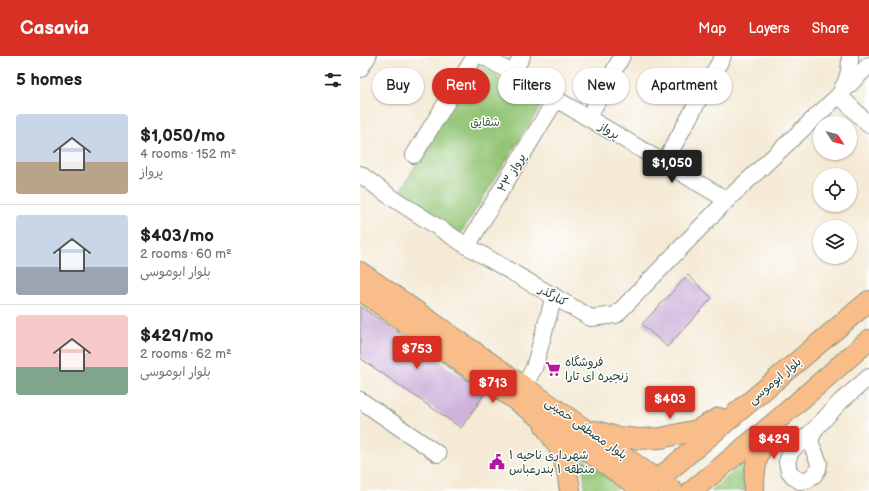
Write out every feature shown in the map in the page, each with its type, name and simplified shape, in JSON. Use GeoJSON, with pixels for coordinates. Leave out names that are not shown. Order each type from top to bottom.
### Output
{"type":"FeatureCollection","features":[{"type":"Feature","properties":{"kind":"main road","name":"بلوار مصطفی خمینی"},"geometry":{"type":"LineString","coordinates":[[360,272],[582,426],[655,488]]}},
{"type":"Feature","properties":{"kind":"main road","name":"بلوار مصطفی خمینی"},"geometry":{"type":"LineString","coordinates":[[360,290],[539,417],[655,488]]}},
{"type":"Feature","properties":{"kind":"main road","name":"بلوار ابوموسی"},"geometry":{"type":"LineString","coordinates":[[655,488],[754,399],[869,301]]}},
{"type":"Feature","properties":{"kind":"main road"},"geometry":{"type":"LineString","coordinates":[[692,491],[774,423],[869,340]]}},
{"type":"Feature","properties":{"kind":"main road"},"geometry":{"type":"LineString","coordinates":[[582,426],[617,437],[640,439],[661,438],[697,430],[754,399]]}},
{"type":"Feature","properties":{"kind":"main road"},"geometry":{"type":"LineString","coordinates":[[539,417],[561,451],[567,471],[570,491]]}},
{"type":"Feature","properties":{"kind":"main road"},"geometry":{"type":"LineString","coordinates":[[754,491],[754,469],[761,447],[774,423]]}},
{"type":"Feature","properties":{"kind":"street"},"geometry":{"type":"LineString","coordinates":[[360,69],[368,56]]}},
{"type":"Feature","properties":{"kind":"street"},"geometry":{"type":"LineString","coordinates":[[414,155],[475,56]]}},
{"type":"Feature","properties":{"kind":"street","name":"پرواز"},"geometry":{"type":"LineString","coordinates":[[483,56],[503,68]]}},
{"type":"Feature","properties":{"kind":"street"},"geometry":{"type":"LineString","coordinates":[[516,68],[522,56]]}},
{"type":"Feature","properties":{"kind":"street"},"geometry":{"type":"LineString","coordinates":[[588,118],[622,56]]}},
{"type":"Feature","properties":{"kind":"street"},"geometry":{"type":"LineString","coordinates":[[664,164],[723,56]]}},
{"type":"Feature","properties":{"kind":"street"},"geometry":{"type":"LineString","coordinates":[[851,56],[856,61],[863,64],[869,64]]}},
{"type":"Feature","properties":{"kind":"street"},"geometry":{"type":"LineString","coordinates":[[839,95],[846,82],[850,69],[851,56]]}},
{"type":"Feature","properties":{"kind":"street"},"geometry":{"type":"LineString","coordinates":[[727,200],[839,95],[869,64]]}},
{"type":"Feature","properties":{"kind":"street"},"geometry":{"type":"LineString","coordinates":[[839,95],[869,124]]}},
{"type":"Feature","properties":{"kind":"street","name":"پرواز ۲۳"},"geometry":{"type":"LineString","coordinates":[[467,246],[553,104]]}},
{"type":"Feature","properties":{"kind":"street","name":"پرواز"},"geometry":{"type":"LineString","coordinates":[[564,104],[727,200]]}},
{"type":"Feature","properties":{"kind":"street","name":"کنارگذر"},"geometry":{"type":"LineString","coordinates":[[360,174],[388,195],[467,246],[591,318],[616,315],[727,200]]}},
{"type":"Feature","properties":{"kind":"street"},"geometry":{"type":"LineString","coordinates":[[524,386],[534,368],[554,296]]}},
{"type":"Feature","properties":{"kind":"street"},"geometry":{"type":"LineString","coordinates":[[816,428],[840,402],[869,377]]}},
{"type":"Feature","properties":{"kind":"street"},"geometry":{"type":"LineString","coordinates":[[360,400],[438,454]]}},
{"type":"Feature","properties":{"kind":"green space","name":"شقایق"},"geometry":{"type":"Polygon","coordinates":[[[476,63],[484,68],[473,68],[476,63]]]}},
{"type":"Feature","properties":{"kind":"green space","name":"شقایق"},"geometry":{"type":"Polygon","coordinates":[[[490,72],[498,77],[498,104],[542,104],[459,236],[401,190],[452,104],[490,104],[490,72]]]}},
{"type":"Feature","properties":{"kind":"green space"},"geometry":{"type":"Polygon","coordinates":[[[749,458],[745,491],[711,491],[749,458]]]}},
{"type":"Feature","properties":{"kind":"green space"},"geometry":{"type":"Polygon","coordinates":[[[581,460],[584,460],[621,486],[615,491],[585,491],[581,460]]]}},
{"type":"Feature","properties":{"kind":"building"},"geometry":{"type":"Polygon","coordinates":[[[688,275],[712,298],[667,347],[642,324],[688,275]]]}},
{"type":"Feature","properties":{"kind":"building"},"geometry":{"type":"Polygon","coordinates":[[[360,306],[485,393],[461,428],[360,358],[360,306]]]}},
{"type":"Feature","properties":{"kind":"place","name":"فروشگاه زنجیره ای تارا"},"geometry":{"type":"Point","coordinates":[553,369]}},
{"type":"Feature","properties":{"kind":"place","name":"شهرداری ناحیه ۱ منطقه ۱ بندرعباس"},"geometry":{"type":"Point","coordinates":[497,462]}}]}
